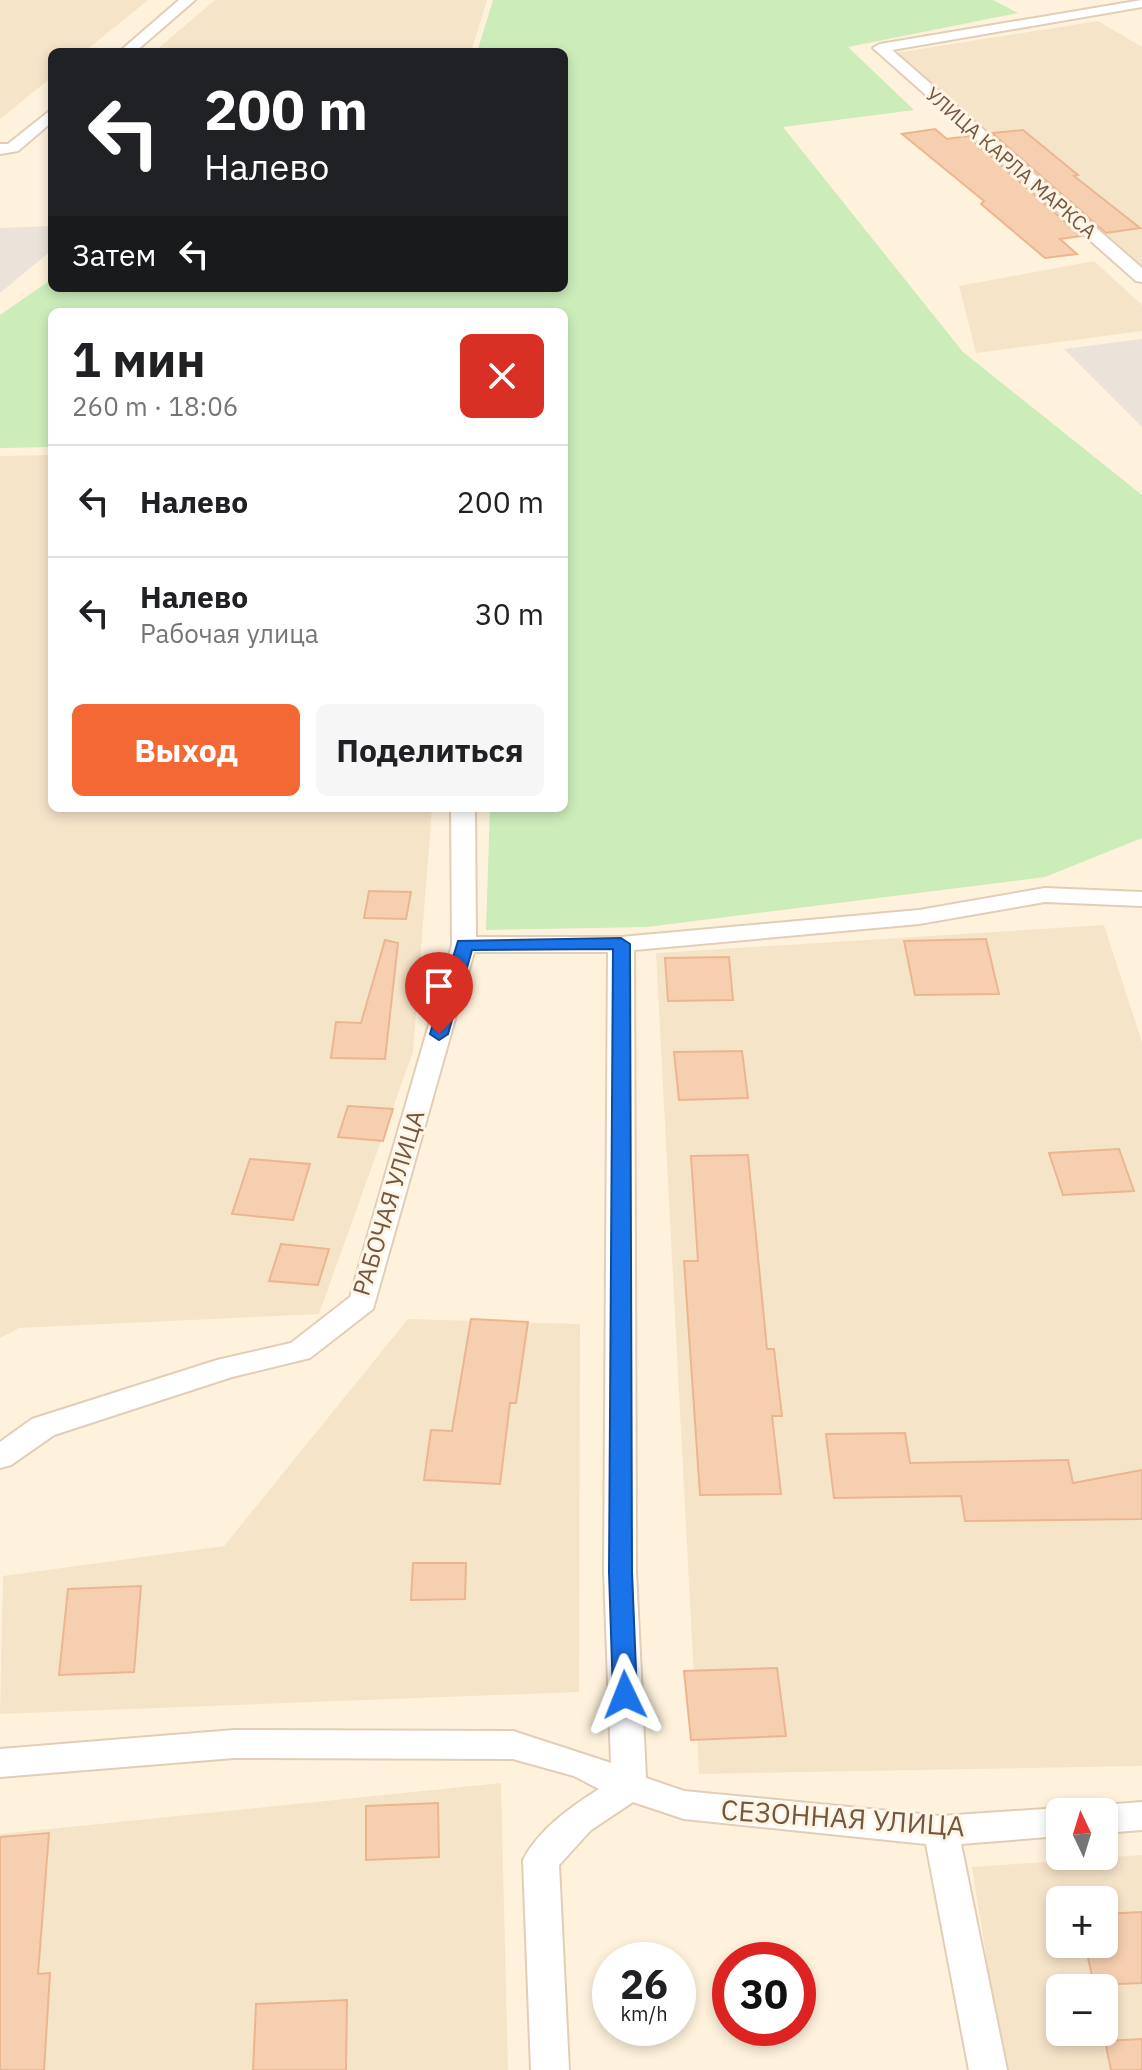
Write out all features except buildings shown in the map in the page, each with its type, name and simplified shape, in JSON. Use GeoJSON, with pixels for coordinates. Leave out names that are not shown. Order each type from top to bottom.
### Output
{"type":"FeatureCollection","features":[{"type":"Feature","properties":{"kind":"street"},"geometry":{"type":"LineString","coordinates":[[131,48],[188,0]]}},
{"type":"Feature","properties":{"kind":"street"},"geometry":{"type":"LineString","coordinates":[[1123,7],[1142,3]]}},
{"type":"Feature","properties":{"kind":"street"},"geometry":{"type":"LineString","coordinates":[[1123,7],[1142,22]]}},
{"type":"Feature","properties":{"kind":"street","name":"УЛИЦА КАРЛА МАРКСА"},"geometry":{"type":"LineString","coordinates":[[1123,7],[880,48],[1142,277]]}},
{"type":"Feature","properties":{"kind":"street"},"geometry":{"type":"LineString","coordinates":[[6,148],[48,117]]}},
{"type":"Feature","properties":{"kind":"street","name":"РАБОЧАЯ УЛИЦА"},"geometry":{"type":"LineString","coordinates":[[0,1457],[43,1427],[228,1367],[300,1351],[363,1302],[464,945],[463,812]]}},
{"type":"Feature","properties":{"kind":"street"},"geometry":{"type":"LineString","coordinates":[[464,945],[621,944],[919,917],[1045,895],[1142,899]]}},
{"type":"Feature","properties":{"kind":"street"},"geometry":{"type":"LineString","coordinates":[[550,2070],[541,1860],[579,1820],[629,1787],[620,1572],[621,944]]}},
{"type":"Feature","properties":{"kind":"street","name":"СЕЗОННАЯ УЛИЦА"},"geometry":{"type":"LineString","coordinates":[[0,1763],[234,1744],[513,1745],[583,1765],[629,1787],[684,1805],[941,1831],[1046,1823]]}},
{"type":"Feature","properties":{"kind":"street"},"geometry":{"type":"LineString","coordinates":[[1118,1818],[1142,1816]]}},
{"type":"Feature","properties":{"kind":"street"},"geometry":{"type":"LineString","coordinates":[[941,1831],[988,2070]]}},
{"type":"Feature","properties":{"kind":"shaded area"},"geometry":{"type":"Polygon","coordinates":[[[0,0],[148,0],[89,48],[48,48],[48,80],[0,119],[0,0]]]}},
{"type":"Feature","properties":{"kind":"shaded area"},"geometry":{"type":"Polygon","coordinates":[[[215,0],[487,0],[472,48],[159,48],[215,0]]]}},
{"type":"Feature","properties":{"kind":"shaded area"},"geometry":{"type":"Polygon","coordinates":[[[1098,21],[1142,47],[1142,265],[895,53],[1098,21]]]}},
{"type":"Feature","properties":{"kind":"shaded area"},"geometry":{"type":"Polygon","coordinates":[[[48,226],[48,253],[0,293],[0,228],[48,226]]]}},
{"type":"Feature","properties":{"kind":"shaded area"},"geometry":{"type":"Polygon","coordinates":[[[1094,261],[1142,305],[1142,331],[976,353],[959,286],[1094,261]]]}},
{"type":"Feature","properties":{"kind":"shaded area"},"geometry":{"type":"Polygon","coordinates":[[[1142,339],[1142,427],[1064,349],[1142,339]]]}},
{"type":"Feature","properties":{"kind":"shaded area"},"geometry":{"type":"Polygon","coordinates":[[[48,455],[48,812],[432,812],[413,1052],[319,1314],[19,1328],[0,1338],[0,456],[48,455]]]}},
{"type":"Feature","properties":{"kind":"shaded area"},"geometry":{"type":"Polygon","coordinates":[[[1104,925],[1142,1042],[1142,1766],[699,1774],[656,953],[1104,925]]]}},
{"type":"Feature","properties":{"kind":"shaded area"},"geometry":{"type":"Polygon","coordinates":[[[408,1319],[580,1324],[579,1692],[0,1714],[3,1576],[224,1546],[408,1319]]]}},
{"type":"Feature","properties":{"kind":"shaded area"},"geometry":{"type":"Polygon","coordinates":[[[501,1783],[508,2070],[0,2070],[0,1834],[501,1783]]]}},
{"type":"Feature","properties":{"kind":"shaded area"},"geometry":{"type":"Polygon","coordinates":[[[1142,1855],[1142,2070],[1004,2070],[972,1867],[1046,1862],[1046,1870],[1118,1870],[1118,1857],[1142,1855]]]}},
{"type":"Feature","properties":{"kind":"green space"},"geometry":{"type":"Polygon","coordinates":[[[493,0],[993,0],[1018,13],[848,47],[914,110],[783,127],[963,352],[1142,495],[1142,838],[1045,877],[647,927],[486,930],[490,812],[568,812],[568,308],[48,308],[48,447],[0,448],[0,315],[48,282],[48,292],[568,292],[568,48],[478,48],[493,0]]]}},
{"type":"Feature","properties":{"kind":"route"},"geometry":{"type":"LineString","coordinates":[[439,1034],[464,945],[621,944],[620,1572],[625,1695]]}}]}
